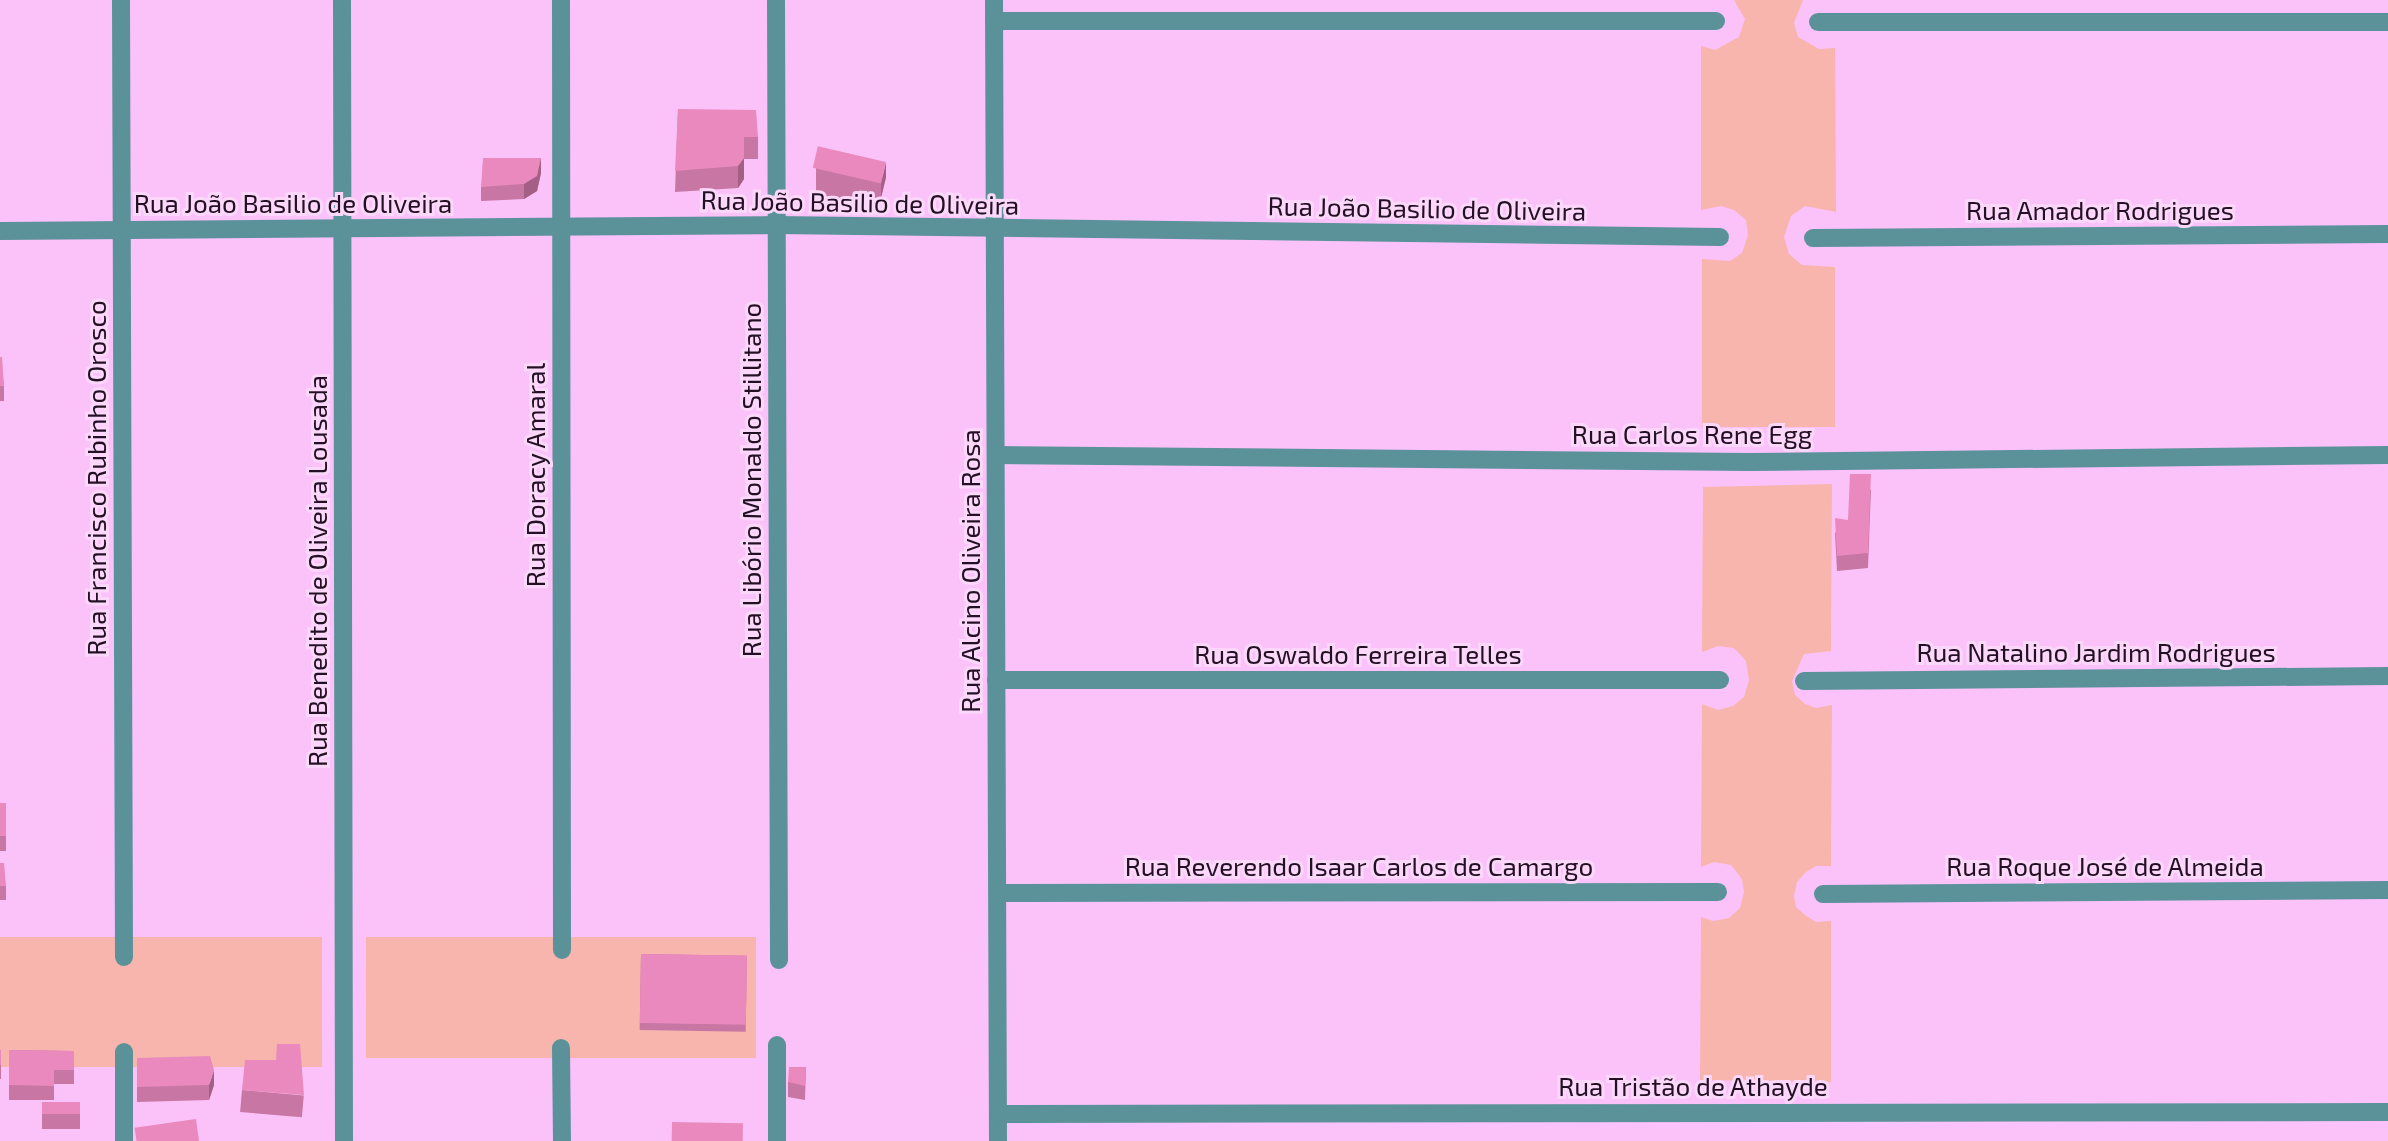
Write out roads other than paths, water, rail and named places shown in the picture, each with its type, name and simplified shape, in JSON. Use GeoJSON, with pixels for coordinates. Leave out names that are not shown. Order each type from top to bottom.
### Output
{"type":"FeatureCollection","features":[{"type":"Feature","properties":{"kind":"street","name":"Rua Francisco Rubinho Orosco"},"geometry":{"type":"LineString","coordinates":[[121,0],[124,957]]}},
{"type":"Feature","properties":{"kind":"street","name":"Rua Benedito de Oliveira Lousada"},"geometry":{"type":"LineString","coordinates":[[342,0],[344,1141]]}},
{"type":"Feature","properties":{"kind":"street","name":"Rua Doracy Amaral"},"geometry":{"type":"LineString","coordinates":[[561,0],[562,950]]}},
{"type":"Feature","properties":{"kind":"street","name":"Rua Libório Monaldo Stillitano"},"geometry":{"type":"LineString","coordinates":[[776,0],[779,960]]}},
{"type":"Feature","properties":{"kind":"street","name":"Rua Alcino Oliveira Rosa"},"geometry":{"type":"LineString","coordinates":[[994,0],[999,1141]]}},
{"type":"Feature","properties":{"kind":"street"},"geometry":{"type":"LineString","coordinates":[[995,21],[1716,21]]}},
{"type":"Feature","properties":{"kind":"street"},"geometry":{"type":"LineString","coordinates":[[1818,23],[2388,22]]}},
{"type":"Feature","properties":{"kind":"street","name":"Rua João Basilio de Oliveira"},"geometry":{"type":"LineString","coordinates":[[0,231],[776,225],[995,231],[1720,237]]}},
{"type":"Feature","properties":{"kind":"street","name":"Rua Amador Rodrigues"},"geometry":{"type":"LineString","coordinates":[[1813,238],[2388,234]]}},
{"type":"Feature","properties":{"kind":"street","name":"Rua Carlos Rene Egg"},"geometry":{"type":"LineString","coordinates":[[996,455],[1749,462],[2388,455]]}},
{"type":"Feature","properties":{"kind":"street","name":"Rua Natalino Jardim Rodrigues"},"geometry":{"type":"LineString","coordinates":[[1804,681],[2388,676]]}},
{"type":"Feature","properties":{"kind":"street","name":"Rua Oswaldo Ferreira Telles"},"geometry":{"type":"LineString","coordinates":[[996,680],[1720,680]]}},
{"type":"Feature","properties":{"kind":"street","name":"Rua Roque José de Almeida"},"geometry":{"type":"LineString","coordinates":[[1822,894],[2388,890]]}},
{"type":"Feature","properties":{"kind":"street","name":"Rua Reverendo Isaar Carlos de Camargo"},"geometry":{"type":"LineString","coordinates":[[999,893],[1718,892]]}},
{"type":"Feature","properties":{"kind":"street"},"geometry":{"type":"LineString","coordinates":[[777,1045],[777,1141]]}},
{"type":"Feature","properties":{"kind":"street"},"geometry":{"type":"LineString","coordinates":[[561,1048],[562,1141]]}},
{"type":"Feature","properties":{"kind":"street"},"geometry":{"type":"LineString","coordinates":[[124,1052],[124,1141]]}},
{"type":"Feature","properties":{"kind":"street","name":"Rua Tristão de Athayde"},"geometry":{"type":"LineString","coordinates":[[999,1114],[2388,1112]]}}]}
